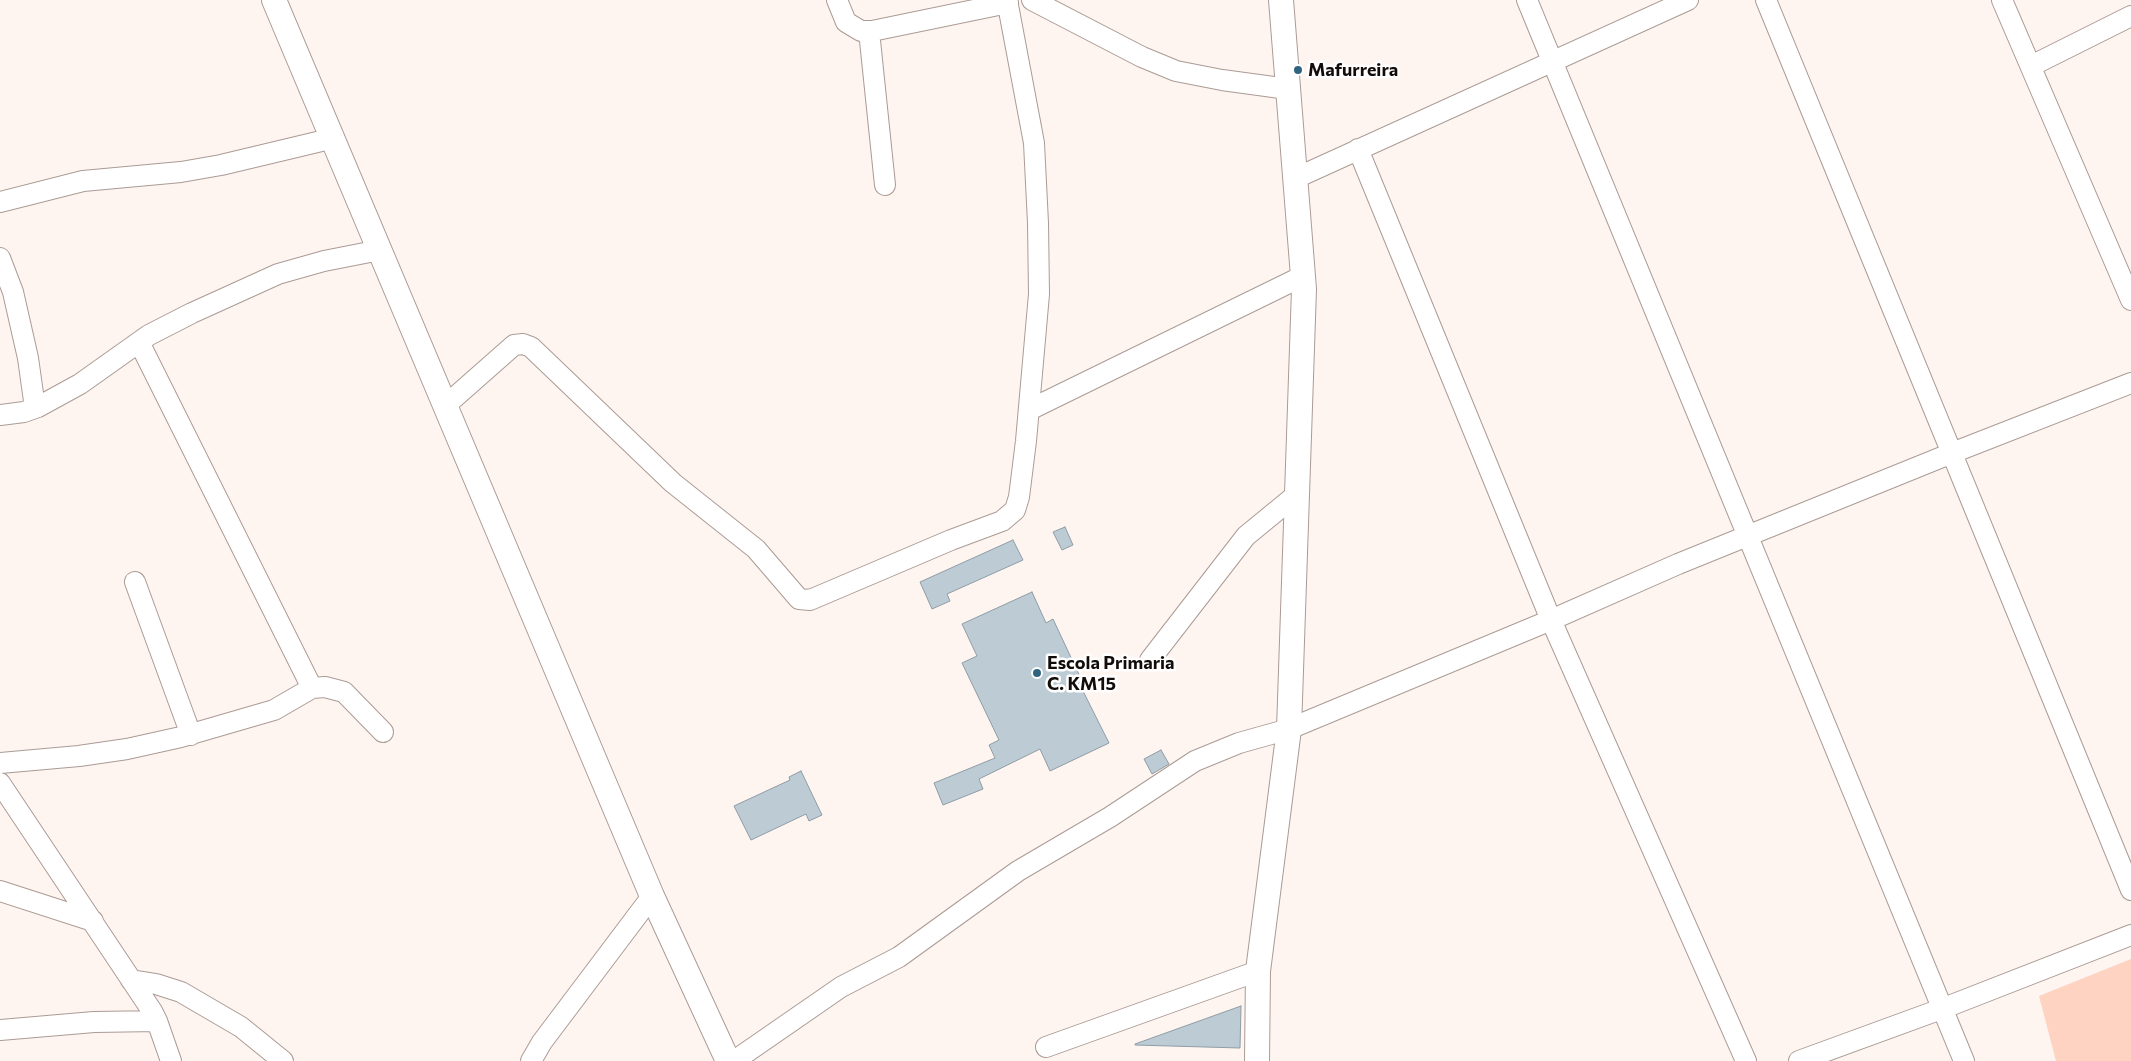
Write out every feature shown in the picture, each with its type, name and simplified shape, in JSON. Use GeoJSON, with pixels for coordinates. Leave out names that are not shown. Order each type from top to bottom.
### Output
{"type":"FeatureCollection","features":[{"type":"Feature","properties":{"kind":"street"},"geometry":{"type":"LineString","coordinates":[[274,0],[334,138],[652,896],[728,1061]]}},
{"type":"Feature","properties":{"kind":"street"},"geometry":{"type":"LineString","coordinates":[[446,405],[514,345],[523,344],[531,347],[673,483],[756,549],[793,595],[804,600],[810,600],[951,540],[1002,521],[1016,510],[1029,410],[1040,294],[1034,143],[1008,1],[868,31],[855,29],[846,22],[837,0]]}},
{"type":"Feature","properties":{"kind":"street"},"geometry":{"type":"LineString","coordinates":[[1032,0],[1142,57],[1176,71],[1222,80],[1288,89]]}},
{"type":"Feature","properties":{"kind":"street"},"geometry":{"type":"LineString","coordinates":[[1257,1061],[1258,971],[1289,728],[1303,276],[1281,0]]}},
{"type":"Feature","properties":{"kind":"street"},"geometry":{"type":"LineString","coordinates":[[1527,0],[1747,536],[1944,1008],[1964,1061]]}},
{"type":"Feature","properties":{"kind":"street"},"geometry":{"type":"LineString","coordinates":[[1296,178],[1688,0]]}},
{"type":"Feature","properties":{"kind":"street"},"geometry":{"type":"LineString","coordinates":[[1766,0],[2131,890]]}},
{"type":"Feature","properties":{"kind":"street"},"geometry":{"type":"LineString","coordinates":[[2002,0],[2131,300]]}},
{"type":"Feature","properties":{"kind":"street"},"geometry":{"type":"LineString","coordinates":[[2031,66],[2131,16]]}},
{"type":"Feature","properties":{"kind":"street"},"geometry":{"type":"LineString","coordinates":[[868,31],[885,185]]}},
{"type":"Feature","properties":{"kind":"street"},"geometry":{"type":"LineString","coordinates":[[0,202],[83,181],[182,172],[222,166],[334,138]]}},
{"type":"Feature","properties":{"kind":"street"},"geometry":{"type":"LineString","coordinates":[[1358,149],[1551,620],[1746,1061]]}},
{"type":"Feature","properties":{"kind":"street"},"geometry":{"type":"LineString","coordinates":[[0,415],[35,408],[80,384],[149,335],[192,313],[278,274],[324,261],[380,250]]}},
{"type":"Feature","properties":{"kind":"street"},"geometry":{"type":"LineString","coordinates":[[0,258],[13,292],[28,358],[35,408]]}},
{"type":"Feature","properties":{"kind":"street"},"geometry":{"type":"LineString","coordinates":[[1029,410],[1303,276]]}},
{"type":"Feature","properties":{"kind":"street"},"geometry":{"type":"LineString","coordinates":[[139,342],[312,688]]}},
{"type":"Feature","properties":{"kind":"street"},"geometry":{"type":"LineString","coordinates":[[734,1061],[841,987],[899,956],[1018,871],[1110,817],[1195,760],[1289,728],[1952,452],[2131,383]]}},
{"type":"Feature","properties":{"kind":"street"},"geometry":{"type":"LineString","coordinates":[[1150,660],[1246,536],[1296,495]]}},
{"type":"Feature","properties":{"kind":"street"},"geometry":{"type":"LineString","coordinates":[[135,582],[191,735]]}},
{"type":"Feature","properties":{"kind":"street"},"geometry":{"type":"LineString","coordinates":[[0,763],[80,756],[127,749],[191,735],[274,710],[312,688],[325,687],[344,692],[383,732]]}},
{"type":"Feature","properties":{"kind":"street"},"geometry":{"type":"LineString","coordinates":[[0,783],[93,921],[157,1021],[171,1061]]}},
{"type":"Feature","properties":{"kind":"street"},"geometry":{"type":"LineString","coordinates":[[0,891],[93,921]]}},
{"type":"Feature","properties":{"kind":"street"},"geometry":{"type":"LineString","coordinates":[[531,1061],[542,1042],[652,896]]}},
{"type":"Feature","properties":{"kind":"street"},"geometry":{"type":"LineString","coordinates":[[1799,1061],[1944,1008],[2131,935]]}},
{"type":"Feature","properties":{"kind":"street"},"geometry":{"type":"LineString","coordinates":[[1046,1047],[1258,971]]}},
{"type":"Feature","properties":{"kind":"street"},"geometry":{"type":"LineString","coordinates":[[131,980],[156,984],[180,992],[241,1027],[283,1061]]}},
{"type":"Feature","properties":{"kind":"street"},"geometry":{"type":"LineString","coordinates":[[0,1030],[94,1022],[157,1021]]}},
{"type":"Feature","properties":{"kind":"shaded area"},"geometry":{"type":"Polygon","coordinates":[[[2131,959],[2131,1061],[2056,1061],[2039,996],[2131,959]]]}},
{"type":"Feature","properties":{"kind":"building"},"geometry":{"type":"Polygon","coordinates":[[[1065,527],[1073,545],[1062,550],[1053,532],[1065,527]]]}},
{"type":"Feature","properties":{"kind":"building"},"geometry":{"type":"Polygon","coordinates":[[[1013,540],[1023,560],[947,594],[950,601],[932,609],[920,582],[1013,540]]]}},
{"type":"Feature","properties":{"kind":"building"},"geometry":{"type":"Polygon","coordinates":[[[1032,592],[1046,623],[1053,619],[1082,681],[1079,683],[1109,743],[1050,771],[1040,749],[979,779],[983,789],[943,805],[934,783],[995,758],[989,745],[999,740],[962,663],[977,656],[962,624],[1032,592]]]}},
{"type":"Feature","properties":{"kind":"building"},"geometry":{"type":"Polygon","coordinates":[[[1161,750],[1169,764],[1152,774],[1144,759],[1161,750]]]}},
{"type":"Feature","properties":{"kind":"building"},"geometry":{"type":"Polygon","coordinates":[[[801,771],[822,815],[809,821],[806,814],[751,840],[734,806],[790,780],[789,777],[801,771]]]}},
{"type":"Feature","properties":{"kind":"building"},"geometry":{"type":"Polygon","coordinates":[[[1241,1006],[1240,1048],[1135,1045],[1135,1044],[1241,1006]]]}},
{"type":"Feature","properties":{"kind":"place","name":"Mafurreira"},"geometry":{"type":"Point","coordinates":[1298,70]}},
{"type":"Feature","properties":{"kind":"place","name":"Escola Primaria C. KM15"},"geometry":{"type":"Point","coordinates":[1037,673]}}]}
